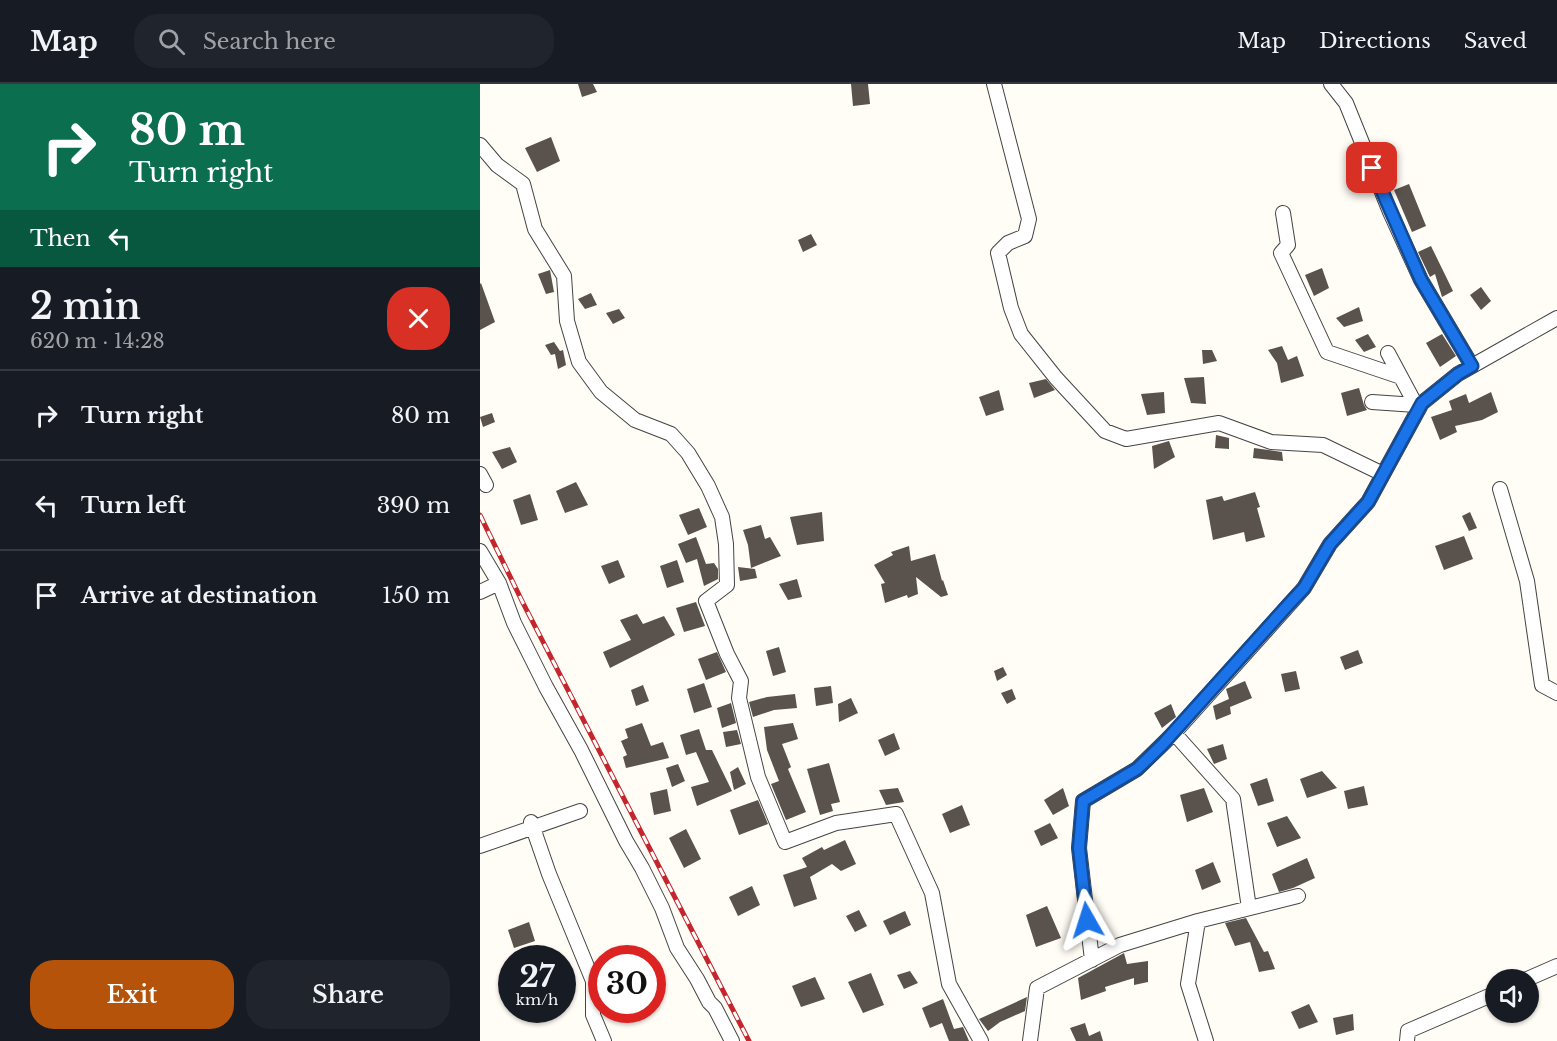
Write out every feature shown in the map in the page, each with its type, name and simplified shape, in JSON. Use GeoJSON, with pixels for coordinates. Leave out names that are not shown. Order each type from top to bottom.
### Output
{"type":"FeatureCollection","features":[{"type":"Feature","properties":{"kind":"street"},"geometry":{"type":"LineString","coordinates":[[994,84],[1029,219],[1025,236],[1008,243],[998,253],[1011,308],[1021,334],[1056,378],[1105,431],[1126,439],[1219,423],[1271,442],[1323,445],[1383,474]]}},
{"type":"Feature","properties":{"kind":"street"},"geometry":{"type":"LineString","coordinates":[[1331,84],[1346,103],[1390,212],[1421,280],[1472,366]]}},
{"type":"Feature","properties":{"kind":"street"},"geometry":{"type":"LineString","coordinates":[[480,145],[497,165],[523,184],[535,229],[564,276],[567,321],[579,362],[602,392],[635,420],[671,434],[688,453],[708,486],[722,517],[726,544],[727,585],[706,602],[727,654],[741,681],[739,698],[758,777],[784,842],[836,823],[897,814],[932,893],[949,984],[981,1041]]}},
{"type":"Feature","properties":{"kind":"street"},"geometry":{"type":"LineString","coordinates":[[1283,213],[1288,245],[1281,253],[1328,352],[1401,377]]}},
{"type":"Feature","properties":{"kind":"street"},"geometry":{"type":"LineString","coordinates":[[1092,960],[1079,848],[1083,801],[1137,769],[1174,733],[1304,588],[1330,544],[1368,502],[1417,407],[1458,374],[1557,318]]}},
{"type":"Feature","properties":{"kind":"street"},"geometry":{"type":"LineString","coordinates":[[1388,353],[1417,407]]}},
{"type":"Feature","properties":{"kind":"street"},"geometry":{"type":"LineString","coordinates":[[1372,402],[1417,407]]}},
{"type":"Feature","properties":{"kind":"street"},"geometry":{"type":"LineString","coordinates":[[1500,489],[1527,581],[1542,685],[1557,693]]}},
{"type":"Feature","properties":{"kind":"street"},"geometry":{"type":"LineString","coordinates":[[480,550],[499,583],[514,623],[546,687],[662,908],[677,948],[709,1002],[715,1008],[732,1041]]}},
{"type":"Feature","properties":{"kind":"street"},"geometry":{"type":"LineString","coordinates":[[480,592],[499,583]]}},
{"type":"Feature","properties":{"kind":"street"},"geometry":{"type":"LineString","coordinates":[[1174,733],[1233,799],[1249,908]]}},
{"type":"Feature","properties":{"kind":"street"},"geometry":{"type":"LineString","coordinates":[[480,846],[532,825],[580,811]]}},
{"type":"Feature","properties":{"kind":"street"},"geometry":{"type":"LineString","coordinates":[[532,825],[549,874],[593,981],[592,1015],[604,1041]]}},
{"type":"Feature","properties":{"kind":"street"},"geometry":{"type":"LineString","coordinates":[[1030,1041],[1037,988],[1120,945],[1198,921],[1298,896]]}},
{"type":"Feature","properties":{"kind":"street"},"geometry":{"type":"LineString","coordinates":[[1198,921],[1188,984],[1206,1041]]}},
{"type":"Feature","properties":{"kind":"street"},"geometry":{"type":"LineString","coordinates":[[1539,974],[1557,966]]}},
{"type":"Feature","properties":{"kind":"street"},"geometry":{"type":"LineString","coordinates":[[1407,1041],[1408,1031],[1485,998]]}},
{"type":"Feature","properties":{"kind":"building"},"geometry":{"type":"Polygon","coordinates":[[[578,84],[593,84],[597,92],[582,97],[578,84]]]}},
{"type":"Feature","properties":{"kind":"building"},"geometry":{"type":"Polygon","coordinates":[[[851,84],[868,84],[870,104],[853,106],[851,84]]]}},
{"type":"Feature","properties":{"kind":"building"},"geometry":{"type":"Polygon","coordinates":[[[551,137],[560,161],[537,172],[525,148],[551,137]]]}},
{"type":"Feature","properties":{"kind":"building"},"geometry":{"type":"Polygon","coordinates":[[[1409,184],[1426,226],[1412,232],[1394,190],[1409,184]]]}},
{"type":"Feature","properties":{"kind":"building"},"geometry":{"type":"Polygon","coordinates":[[[811,234],[817,245],[803,252],[798,240],[811,234]]]}},
{"type":"Feature","properties":{"kind":"building"},"geometry":{"type":"Polygon","coordinates":[[[1431,246],[1453,291],[1442,297],[1435,274],[1430,277],[1418,252],[1431,246]]]}},
{"type":"Feature","properties":{"kind":"building"},"geometry":{"type":"Polygon","coordinates":[[[1322,268],[1329,288],[1314,296],[1305,275],[1322,268]]]}},
{"type":"Feature","properties":{"kind":"building"},"geometry":{"type":"Polygon","coordinates":[[[550,270],[554,292],[546,294],[538,274],[550,270]]]}},
{"type":"Feature","properties":{"kind":"building"},"geometry":{"type":"Polygon","coordinates":[[[480,284],[495,322],[480,330],[480,284]]]}},
{"type":"Feature","properties":{"kind":"building"},"geometry":{"type":"Polygon","coordinates":[[[1481,287],[1491,301],[1481,310],[1470,295],[1481,287]]]}},
{"type":"Feature","properties":{"kind":"building"},"geometry":{"type":"Polygon","coordinates":[[[591,293],[597,305],[585,309],[578,299],[591,293]]]}},
{"type":"Feature","properties":{"kind":"building"},"geometry":{"type":"Polygon","coordinates":[[[1359,307],[1363,321],[1344,327],[1336,318],[1359,307]]]}},
{"type":"Feature","properties":{"kind":"building"},"geometry":{"type":"Polygon","coordinates":[[[619,309],[625,318],[613,324],[606,313],[619,309]]]}},
{"type":"Feature","properties":{"kind":"building"},"geometry":{"type":"Polygon","coordinates":[[[1368,334],[1376,347],[1364,352],[1355,340],[1368,334]]]}},
{"type":"Feature","properties":{"kind":"building"},"geometry":{"type":"Polygon","coordinates":[[[1442,334],[1456,356],[1440,367],[1426,343],[1442,334]]]}},
{"type":"Feature","properties":{"kind":"building"},"geometry":{"type":"Polygon","coordinates":[[[554,342],[560,351],[563,350],[566,365],[558,369],[555,354],[551,355],[545,345],[554,342]]]}},
{"type":"Feature","properties":{"kind":"building"},"geometry":{"type":"Polygon","coordinates":[[[1282,346],[1288,360],[1297,356],[1304,376],[1281,383],[1277,363],[1268,350],[1282,346]]]}},
{"type":"Feature","properties":{"kind":"building"},"geometry":{"type":"Polygon","coordinates":[[[1202,350],[1212,350],[1217,361],[1203,364],[1202,350]]]}},
{"type":"Feature","properties":{"kind":"building"},"geometry":{"type":"Polygon","coordinates":[[[1204,377],[1206,404],[1191,403],[1184,378],[1204,377]]]}},
{"type":"Feature","properties":{"kind":"building"},"geometry":{"type":"Polygon","coordinates":[[[1046,379],[1055,390],[1034,398],[1029,383],[1046,379]]]}},
{"type":"Feature","properties":{"kind":"building"},"geometry":{"type":"Polygon","coordinates":[[[1359,388],[1367,410],[1347,416],[1341,393],[1359,388]]]}},
{"type":"Feature","properties":{"kind":"building"},"geometry":{"type":"Polygon","coordinates":[[[999,390],[1004,410],[986,416],[979,397],[999,390]]]}},
{"type":"Feature","properties":{"kind":"building"},"geometry":{"type":"Polygon","coordinates":[[[1164,392],[1165,413],[1147,415],[1141,394],[1164,392]]]}},
{"type":"Feature","properties":{"kind":"building"},"geometry":{"type":"Polygon","coordinates":[[[1491,392],[1498,412],[1482,420],[1455,426],[1457,432],[1440,440],[1431,417],[1452,410],[1449,401],[1466,394],[1469,403],[1491,392]]]}},
{"type":"Feature","properties":{"kind":"building"},"geometry":{"type":"Polygon","coordinates":[[[492,413],[495,422],[483,427],[480,417],[492,413]]]}},
{"type":"Feature","properties":{"kind":"building"},"geometry":{"type":"Polygon","coordinates":[[[1216,435],[1229,438],[1229,449],[1215,448],[1216,435]]]}},
{"type":"Feature","properties":{"kind":"building"},"geometry":{"type":"Polygon","coordinates":[[[1169,441],[1175,457],[1154,469],[1152,446],[1169,441]]]}},
{"type":"Feature","properties":{"kind":"building"},"geometry":{"type":"Polygon","coordinates":[[[510,447],[517,462],[502,469],[492,452],[510,447]]]}},
{"type":"Feature","properties":{"kind":"building"},"geometry":{"type":"Polygon","coordinates":[[[1254,448],[1282,452],[1283,461],[1253,458],[1254,448]]]}},
{"type":"Feature","properties":{"kind":"building"},"geometry":{"type":"Polygon","coordinates":[[[576,482],[588,505],[565,513],[556,491],[576,482]]]}},
{"type":"Feature","properties":{"kind":"building"},"geometry":{"type":"Polygon","coordinates":[[[1255,492],[1265,537],[1246,542],[1244,532],[1213,540],[1206,500],[1222,496],[1224,501],[1255,492]]]}},
{"type":"Feature","properties":{"kind":"building"},"geometry":{"type":"Polygon","coordinates":[[[530,494],[538,520],[521,525],[513,500],[530,494]]]}},
{"type":"Feature","properties":{"kind":"building"},"geometry":{"type":"Polygon","coordinates":[[[699,508],[707,527],[688,535],[679,515],[699,508]]]}},
{"type":"Feature","properties":{"kind":"building"},"geometry":{"type":"Polygon","coordinates":[[[822,512],[824,541],[797,545],[790,517],[822,512]]]}},
{"type":"Feature","properties":{"kind":"building"},"geometry":{"type":"Polygon","coordinates":[[[1470,512],[1477,528],[1469,531],[1462,516],[1470,512]]]}},
{"type":"Feature","properties":{"kind":"building"},"geometry":{"type":"Polygon","coordinates":[[[761,525],[765,539],[770,537],[781,556],[751,568],[748,545],[743,530],[761,525]]]}},
{"type":"Feature","properties":{"kind":"building"},"geometry":{"type":"Polygon","coordinates":[[[1464,536],[1473,559],[1444,570],[1435,546],[1464,536]]]}},
{"type":"Feature","properties":{"kind":"building"},"geometry":{"type":"Polygon","coordinates":[[[696,537],[706,564],[714,563],[718,569],[718,579],[704,586],[697,559],[686,563],[678,544],[696,537]]]}},
{"type":"Feature","properties":{"kind":"building"},"geometry":{"type":"Polygon","coordinates":[[[909,546],[911,561],[935,554],[948,595],[941,597],[916,577],[918,594],[908,598],[907,595],[885,603],[881,584],[885,583],[874,565],[893,555],[891,552],[909,546]]]}},
{"type":"Feature","properties":{"kind":"building"},"geometry":{"type":"Polygon","coordinates":[[[618,560],[625,577],[609,584],[601,566],[618,560]]]}},
{"type":"Feature","properties":{"kind":"building"},"geometry":{"type":"Polygon","coordinates":[[[677,560],[684,582],[667,588],[660,566],[677,560]]]}},
{"type":"Feature","properties":{"kind":"building"},"geometry":{"type":"Polygon","coordinates":[[[738,567],[755,569],[757,578],[740,581],[738,567]]]}},
{"type":"Feature","properties":{"kind":"building"},"geometry":{"type":"Polygon","coordinates":[[[797,579],[802,597],[788,600],[779,584],[797,579]]]}},
{"type":"Feature","properties":{"kind":"building"},"geometry":{"type":"Polygon","coordinates":[[[696,602],[705,626],[684,632],[676,608],[696,602]]]}},
{"type":"Feature","properties":{"kind":"building"},"geometry":{"type":"Polygon","coordinates":[[[637,614],[643,624],[664,616],[675,635],[610,668],[603,652],[631,640],[620,620],[637,614]]]}},
{"type":"Feature","properties":{"kind":"building"},"geometry":{"type":"Polygon","coordinates":[[[779,647],[786,672],[773,676],[766,651],[779,647]]]}},
{"type":"Feature","properties":{"kind":"building"},"geometry":{"type":"Polygon","coordinates":[[[1358,650],[1363,663],[1345,670],[1340,657],[1358,650]]]}},
{"type":"Feature","properties":{"kind":"building"},"geometry":{"type":"Polygon","coordinates":[[[717,652],[726,672],[706,680],[698,659],[717,652]]]}},
{"type":"Feature","properties":{"kind":"building"},"geometry":{"type":"Polygon","coordinates":[[[1003,667],[1007,675],[997,681],[994,671],[1003,667]]]}},
{"type":"Feature","properties":{"kind":"building"},"geometry":{"type":"Polygon","coordinates":[[[1296,671],[1300,689],[1285,692],[1281,674],[1296,671]]]}},
{"type":"Feature","properties":{"kind":"building"},"geometry":{"type":"Polygon","coordinates":[[[1245,681],[1252,698],[1230,707],[1231,714],[1216,720],[1213,706],[1229,699],[1226,689],[1245,681]]]}},
{"type":"Feature","properties":{"kind":"building"},"geometry":{"type":"Polygon","coordinates":[[[704,683],[712,707],[694,713],[687,689],[704,683]]]}},
{"type":"Feature","properties":{"kind":"building"},"geometry":{"type":"Polygon","coordinates":[[[643,685],[649,701],[636,706],[631,690],[643,685]]]}},
{"type":"Feature","properties":{"kind":"building"},"geometry":{"type":"Polygon","coordinates":[[[831,686],[833,703],[816,706],[814,688],[831,686]]]}},
{"type":"Feature","properties":{"kind":"building"},"geometry":{"type":"Polygon","coordinates":[[[1012,689],[1016,699],[1007,704],[1001,693],[1012,689]]]}},
{"type":"Feature","properties":{"kind":"building"},"geometry":{"type":"Polygon","coordinates":[[[795,694],[797,708],[774,710],[753,717],[749,702],[767,697],[795,694]]]}},
{"type":"Feature","properties":{"kind":"building"},"geometry":{"type":"Polygon","coordinates":[[[851,698],[858,713],[839,722],[838,704],[851,698]]]}},
{"type":"Feature","properties":{"kind":"building"},"geometry":{"type":"Polygon","coordinates":[[[731,703],[736,723],[722,728],[717,708],[731,703]]]}},
{"type":"Feature","properties":{"kind":"building"},"geometry":{"type":"Polygon","coordinates":[[[1171,704],[1176,717],[1162,728],[1154,713],[1171,704]]]}},
{"type":"Feature","properties":{"kind":"building"},"geometry":{"type":"Polygon","coordinates":[[[642,723],[651,746],[663,742],[669,758],[626,768],[623,757],[627,755],[621,741],[628,738],[625,729],[642,723]]]}},
{"type":"Feature","properties":{"kind":"building"},"geometry":{"type":"Polygon","coordinates":[[[793,723],[798,739],[782,744],[791,767],[788,769],[806,812],[786,820],[771,784],[779,781],[767,750],[764,727],[793,723]]]}},
{"type":"Feature","properties":{"kind":"building"},"geometry":{"type":"Polygon","coordinates":[[[699,729],[706,750],[712,750],[732,791],[697,806],[691,787],[709,782],[696,752],[686,755],[680,735],[699,729]]]}},
{"type":"Feature","properties":{"kind":"building"},"geometry":{"type":"Polygon","coordinates":[[[737,730],[741,744],[726,747],[723,732],[737,730]]]}},
{"type":"Feature","properties":{"kind":"building"},"geometry":{"type":"Polygon","coordinates":[[[894,733],[900,749],[885,756],[878,740],[894,733]]]}},
{"type":"Feature","properties":{"kind":"building"},"geometry":{"type":"Polygon","coordinates":[[[1223,744],[1227,759],[1214,764],[1207,749],[1223,744]]]}},
{"type":"Feature","properties":{"kind":"building"},"geometry":{"type":"Polygon","coordinates":[[[829,763],[840,802],[831,804],[833,811],[820,815],[807,769],[829,763]]]}},
{"type":"Feature","properties":{"kind":"building"},"geometry":{"type":"Polygon","coordinates":[[[678,764],[685,781],[672,787],[666,768],[678,764]]]}},
{"type":"Feature","properties":{"kind":"building"},"geometry":{"type":"Polygon","coordinates":[[[738,767],[746,784],[734,790],[730,772],[738,767]]]}},
{"type":"Feature","properties":{"kind":"building"},"geometry":{"type":"Polygon","coordinates":[[[1322,771],[1337,788],[1307,798],[1300,779],[1322,771]]]}},
{"type":"Feature","properties":{"kind":"building"},"geometry":{"type":"Polygon","coordinates":[[[1267,778],[1274,801],[1258,806],[1250,784],[1267,778]]]}},
{"type":"Feature","properties":{"kind":"building"},"geometry":{"type":"Polygon","coordinates":[[[1364,786],[1368,805],[1348,809],[1344,791],[1364,786]]]}},
{"type":"Feature","properties":{"kind":"building"},"geometry":{"type":"Polygon","coordinates":[[[898,788],[904,802],[886,805],[879,790],[898,788]]]}},
{"type":"Feature","properties":{"kind":"building"},"geometry":{"type":"Polygon","coordinates":[[[1063,788],[1069,806],[1053,815],[1044,800],[1063,788]]]}},
{"type":"Feature","properties":{"kind":"building"},"geometry":{"type":"Polygon","coordinates":[[[1204,788],[1213,812],[1187,822],[1180,795],[1204,788]]]}},
{"type":"Feature","properties":{"kind":"building"},"geometry":{"type":"Polygon","coordinates":[[[667,789],[671,811],[654,815],[650,793],[667,789]]]}},
{"type":"Feature","properties":{"kind":"building"},"geometry":{"type":"Polygon","coordinates":[[[758,800],[768,824],[739,835],[730,810],[758,800]]]}},
{"type":"Feature","properties":{"kind":"building"},"geometry":{"type":"Polygon","coordinates":[[[962,805],[970,825],[950,833],[942,814],[962,805]]]}},
{"type":"Feature","properties":{"kind":"building"},"geometry":{"type":"Polygon","coordinates":[[[1287,816],[1301,838],[1277,847],[1267,823],[1287,816]]]}},
{"type":"Feature","properties":{"kind":"building"},"geometry":{"type":"Polygon","coordinates":[[[1050,823],[1058,838],[1041,846],[1034,831],[1050,823]]]}},
{"type":"Feature","properties":{"kind":"building"},"geometry":{"type":"Polygon","coordinates":[[[686,829],[701,859],[684,868],[669,838],[686,829]]]}},
{"type":"Feature","properties":{"kind":"building"},"geometry":{"type":"Polygon","coordinates":[[[845,840],[856,864],[841,871],[832,864],[810,877],[817,899],[794,907],[783,875],[807,867],[802,858],[822,847],[824,850],[845,840]]]}},
{"type":"Feature","properties":{"kind":"building"},"geometry":{"type":"Polygon","coordinates":[[[1307,858],[1315,878],[1279,892],[1272,874],[1307,858]]]}},
{"type":"Feature","properties":{"kind":"building"},"geometry":{"type":"Polygon","coordinates":[[[1213,862],[1221,882],[1202,890],[1195,870],[1213,862]]]}},
{"type":"Feature","properties":{"kind":"building"},"geometry":{"type":"Polygon","coordinates":[[[752,886],[760,905],[738,916],[729,897],[752,886]]]}},
{"type":"Feature","properties":{"kind":"building"},"geometry":{"type":"Polygon","coordinates":[[[1047,906],[1061,938],[1036,947],[1026,915],[1047,906]]]}},
{"type":"Feature","properties":{"kind":"building"},"geometry":{"type":"Polygon","coordinates":[[[859,910],[867,926],[855,932],[846,916],[859,910]]]}},
{"type":"Feature","properties":{"kind":"building"},"geometry":{"type":"Polygon","coordinates":[[[905,911],[911,925],[890,935],[883,921],[905,911]]]}},
{"type":"Feature","properties":{"kind":"building"},"geometry":{"type":"Polygon","coordinates":[[[1246,918],[1264,952],[1268,951],[1275,969],[1259,972],[1250,942],[1235,946],[1225,923],[1246,918]]]}},
{"type":"Feature","properties":{"kind":"building"},"geometry":{"type":"Polygon","coordinates":[[[529,922],[535,941],[513,945],[508,930],[529,922]]]}},
{"type":"Feature","properties":{"kind":"building"},"geometry":{"type":"Polygon","coordinates":[[[1124,953],[1127,964],[1148,961],[1148,982],[1134,985],[1134,978],[1105,987],[1106,991],[1081,1000],[1078,978],[1124,953]]]}},
{"type":"Feature","properties":{"kind":"building"},"geometry":{"type":"Polygon","coordinates":[[[910,971],[918,983],[904,989],[897,975],[910,971]]]}},
{"type":"Feature","properties":{"kind":"building"},"geometry":{"type":"Polygon","coordinates":[[[871,973],[884,1005],[863,1013],[848,982],[871,973]]]}},
{"type":"Feature","properties":{"kind":"building"},"geometry":{"type":"Polygon","coordinates":[[[815,977],[825,999],[801,1007],[792,986],[815,977]]]}},
{"type":"Feature","properties":{"kind":"building"},"geometry":{"type":"Polygon","coordinates":[[[1027,997],[1025,1011],[1000,1022],[988,1031],[979,1019],[1027,997]]]}},
{"type":"Feature","properties":{"kind":"building"},"geometry":{"type":"Polygon","coordinates":[[[943,999],[954,1029],[963,1027],[969,1041],[949,1041],[942,1023],[930,1028],[922,1008],[943,999]]]}},
{"type":"Feature","properties":{"kind":"building"},"geometry":{"type":"Polygon","coordinates":[[[1309,1004],[1318,1022],[1299,1029],[1291,1012],[1309,1004]]]}},
{"type":"Feature","properties":{"kind":"building"},"geometry":{"type":"Polygon","coordinates":[[[1353,1014],[1354,1030],[1336,1035],[1333,1018],[1353,1014]]]}},
{"type":"Feature","properties":{"kind":"building"},"geometry":{"type":"Polygon","coordinates":[[[1085,1023],[1089,1036],[1100,1031],[1103,1041],[1076,1041],[1070,1028],[1085,1023]]]}},
{"type":"Feature","properties":{"kind":"railway"},"geometry":{"type":"LineString","coordinates":[[480,515],[749,1041]]}},
{"type":"Feature","properties":{"kind":"route"},"geometry":{"type":"LineString","coordinates":[[1087,920],[1079,848],[1083,801],[1137,769],[1162,745],[1304,588],[1330,544],[1368,502],[1422,403],[1458,374],[1472,366],[1421,280],[1372,168]]}}]}
